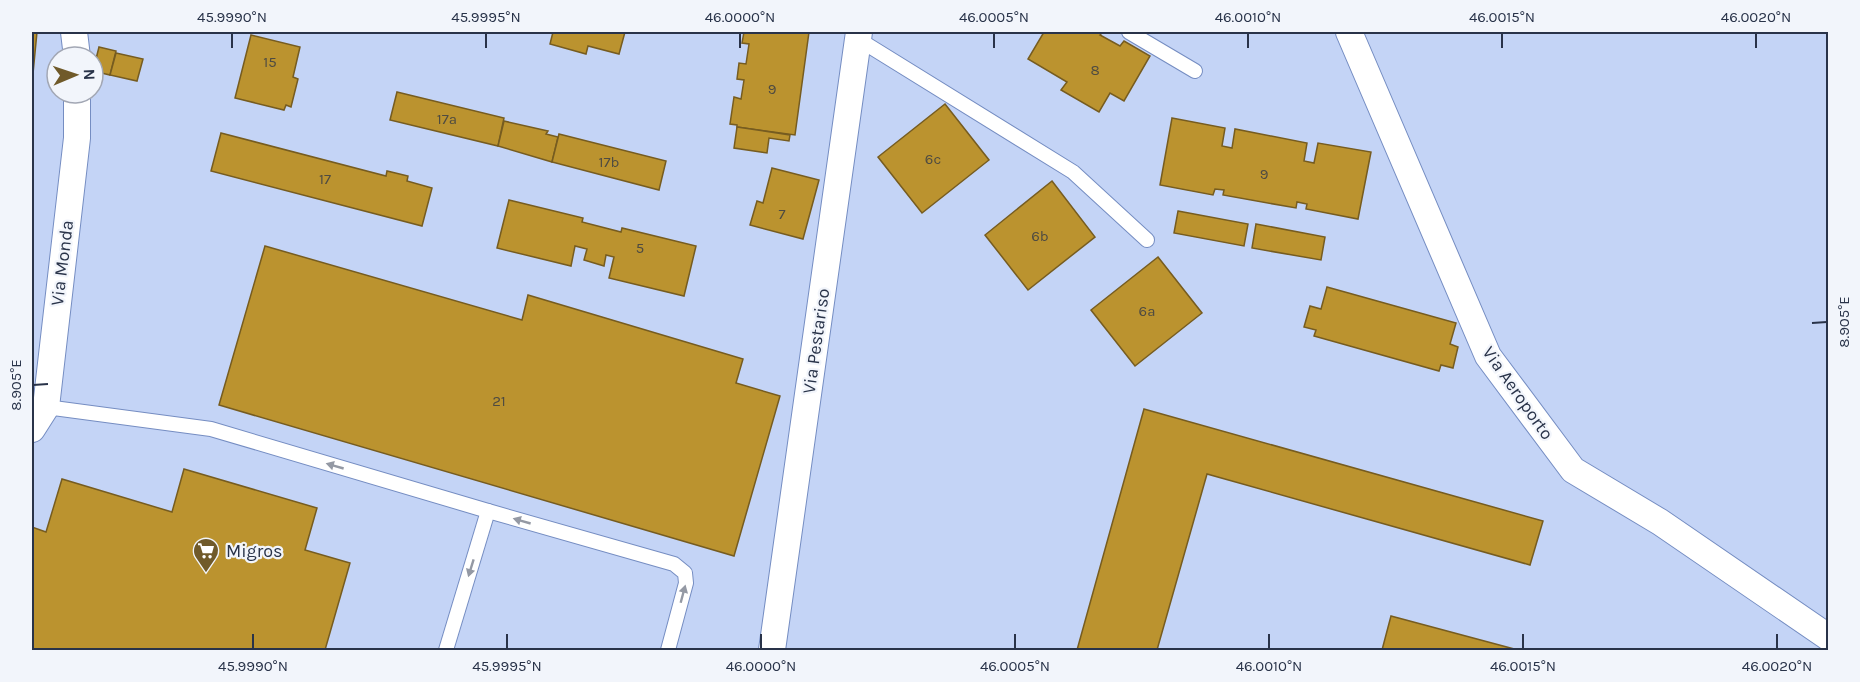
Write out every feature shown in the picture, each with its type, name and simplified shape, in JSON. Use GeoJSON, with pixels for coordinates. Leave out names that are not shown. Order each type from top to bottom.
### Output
{"type":"FeatureCollection","features":[{"type":"Feature","properties":{"kind":"street","name":"Via Aeroporto"},"geometry":{"type":"LineString","coordinates":[[1349,32],[1488,356],[1573,470],[1660,522],[1828,637]]}},
{"type":"Feature","properties":{"kind":"street","name":"Via Pestariso"},"geometry":{"type":"LineString","coordinates":[[772,651],[858,35]]}},
{"type":"Feature","properties":{"kind":"street","name":"Via Monda"},"geometry":{"type":"LineString","coordinates":[[32,429],[46,407],[77,138],[77,105]]}},
{"type":"Feature","properties":{"kind":"lane"},"geometry":{"type":"LineString","coordinates":[[1129,32],[1195,71]]}},
{"type":"Feature","properties":{"kind":"lane"},"geometry":{"type":"LineString","coordinates":[[858,35],[1073,172],[1147,240]]}},
{"type":"Feature","properties":{"kind":"lane"},"geometry":{"type":"LineString","coordinates":[[46,407],[210,429],[679,566],[686,573],[686,583],[668,651]]}},
{"type":"Feature","properties":{"kind":"lane"},"geometry":{"type":"LineString","coordinates":[[446,651],[488,512]]}},
{"type":"Feature","properties":{"kind":"building"},"geometry":{"type":"Polygon","coordinates":[[[32,32],[37,32],[32,84],[32,32]]]}},
{"type":"Feature","properties":{"kind":"building"},"geometry":{"type":"Polygon","coordinates":[[[553,32],[625,32],[619,54],[588,46],[586,54],[550,44],[553,32]]]}},
{"type":"Feature","properties":{"kind":"building"},"geometry":{"type":"Polygon","coordinates":[[[744,32],[809,32],[795,135],[730,124],[734,97],[741,99],[744,80],[737,79],[739,63],[746,64],[749,44],[742,43],[744,32]]]}},
{"type":"Feature","properties":{"kind":"building"},"geometry":{"type":"Polygon","coordinates":[[[1044,32],[1103,32],[1100,35],[1120,46],[1124,41],[1150,56],[1124,101],[1110,93],[1099,112],[1061,90],[1067,82],[1028,59],[1044,32]]]}},
{"type":"Feature","properties":{"kind":"building"},"geometry":{"type":"Polygon","coordinates":[[[251,35],[300,47],[293,77],[298,79],[291,107],[286,105],[284,110],[235,98],[251,35]]]}},
{"type":"Feature","properties":{"kind":"building"},"geometry":{"type":"Polygon","coordinates":[[[105,48],[116,51],[110,75],[105,74],[105,48]]]}},
{"type":"Feature","properties":{"kind":"building"},"geometry":{"type":"Polygon","coordinates":[[[116,53],[143,59],[137,81],[110,75],[116,53]]]}},
{"type":"Feature","properties":{"kind":"building"},"geometry":{"type":"Polygon","coordinates":[[[397,92],[504,118],[498,146],[390,120],[397,92]]]}},
{"type":"Feature","properties":{"kind":"building"},"geometry":{"type":"Polygon","coordinates":[[[945,104],[989,160],[922,213],[878,157],[945,104]]]}},
{"type":"Feature","properties":{"kind":"building"},"geometry":{"type":"Polygon","coordinates":[[[1172,118],[1225,128],[1222,146],[1232,148],[1235,129],[1307,143],[1304,161],[1314,163],[1318,143],[1371,152],[1358,219],[1306,209],[1307,204],[1297,202],[1296,208],[1223,195],[1224,190],[1215,189],[1213,195],[1160,185],[1172,118]]]}},
{"type":"Feature","properties":{"kind":"building"},"geometry":{"type":"Polygon","coordinates":[[[504,121],[548,131],[546,134],[558,137],[552,162],[498,146],[504,121]]]}},
{"type":"Feature","properties":{"kind":"building"},"geometry":{"type":"Polygon","coordinates":[[[737,127],[790,135],[789,141],[769,138],[767,153],[734,148],[737,127]]]}},
{"type":"Feature","properties":{"kind":"building"},"geometry":{"type":"Polygon","coordinates":[[[221,133],[386,176],[387,171],[408,176],[407,181],[432,188],[422,226],[211,171],[221,133]]]}},
{"type":"Feature","properties":{"kind":"building"},"geometry":{"type":"Polygon","coordinates":[[[559,134],[666,161],[659,190],[552,162],[559,134]]]}},
{"type":"Feature","properties":{"kind":"building"},"geometry":{"type":"Polygon","coordinates":[[[772,168],[819,180],[803,239],[750,225],[757,201],[763,203],[772,168]]]}},
{"type":"Feature","properties":{"kind":"building"},"geometry":{"type":"Polygon","coordinates":[[[1052,181],[1095,237],[1028,290],[985,235],[1052,181]]]}},
{"type":"Feature","properties":{"kind":"building"},"geometry":{"type":"Polygon","coordinates":[[[509,200],[583,218],[582,222],[621,232],[622,228],[696,246],[684,296],[609,278],[614,257],[606,255],[604,266],[584,260],[587,249],[575,246],[571,266],[497,248],[509,200]]]}},
{"type":"Feature","properties":{"kind":"building"},"geometry":{"type":"Polygon","coordinates":[[[1178,211],[1248,224],[1244,246],[1174,233],[1178,211]]]}},
{"type":"Feature","properties":{"kind":"building"},"geometry":{"type":"Polygon","coordinates":[[[1256,224],[1325,237],[1321,260],[1252,248],[1256,224]]]}},
{"type":"Feature","properties":{"kind":"building"},"geometry":{"type":"Polygon","coordinates":[[[265,246],[522,320],[528,295],[743,359],[736,383],[780,396],[734,556],[219,405],[265,246]]]}},
{"type":"Feature","properties":{"kind":"building"},"geometry":{"type":"Polygon","coordinates":[[[1158,257],[1202,313],[1135,366],[1091,310],[1158,257]]]}},
{"type":"Feature","properties":{"kind":"building"},"geometry":{"type":"Polygon","coordinates":[[[1327,287],[1456,323],[1450,344],[1458,347],[1453,368],[1441,365],[1439,371],[1314,336],[1316,330],[1304,327],[1310,306],[1321,309],[1327,287]]]}},
{"type":"Feature","properties":{"kind":"building"},"geometry":{"type":"Polygon","coordinates":[[[1144,409],[1543,521],[1530,565],[1207,474],[1157,650],[1077,650],[1144,409]]]}},
{"type":"Feature","properties":{"kind":"building"},"geometry":{"type":"Polygon","coordinates":[[[184,469],[317,508],[305,550],[350,563],[325,650],[32,650],[32,527],[46,532],[62,479],[172,512],[184,469]]]}},
{"type":"Feature","properties":{"kind":"building"},"geometry":{"type":"Polygon","coordinates":[[[1391,616],[1518,650],[1382,650],[1391,616]]]}},
{"type":"Feature","properties":{"kind":"place","name":"Migros"},"geometry":{"type":"Point","coordinates":[206,574]}}]}
